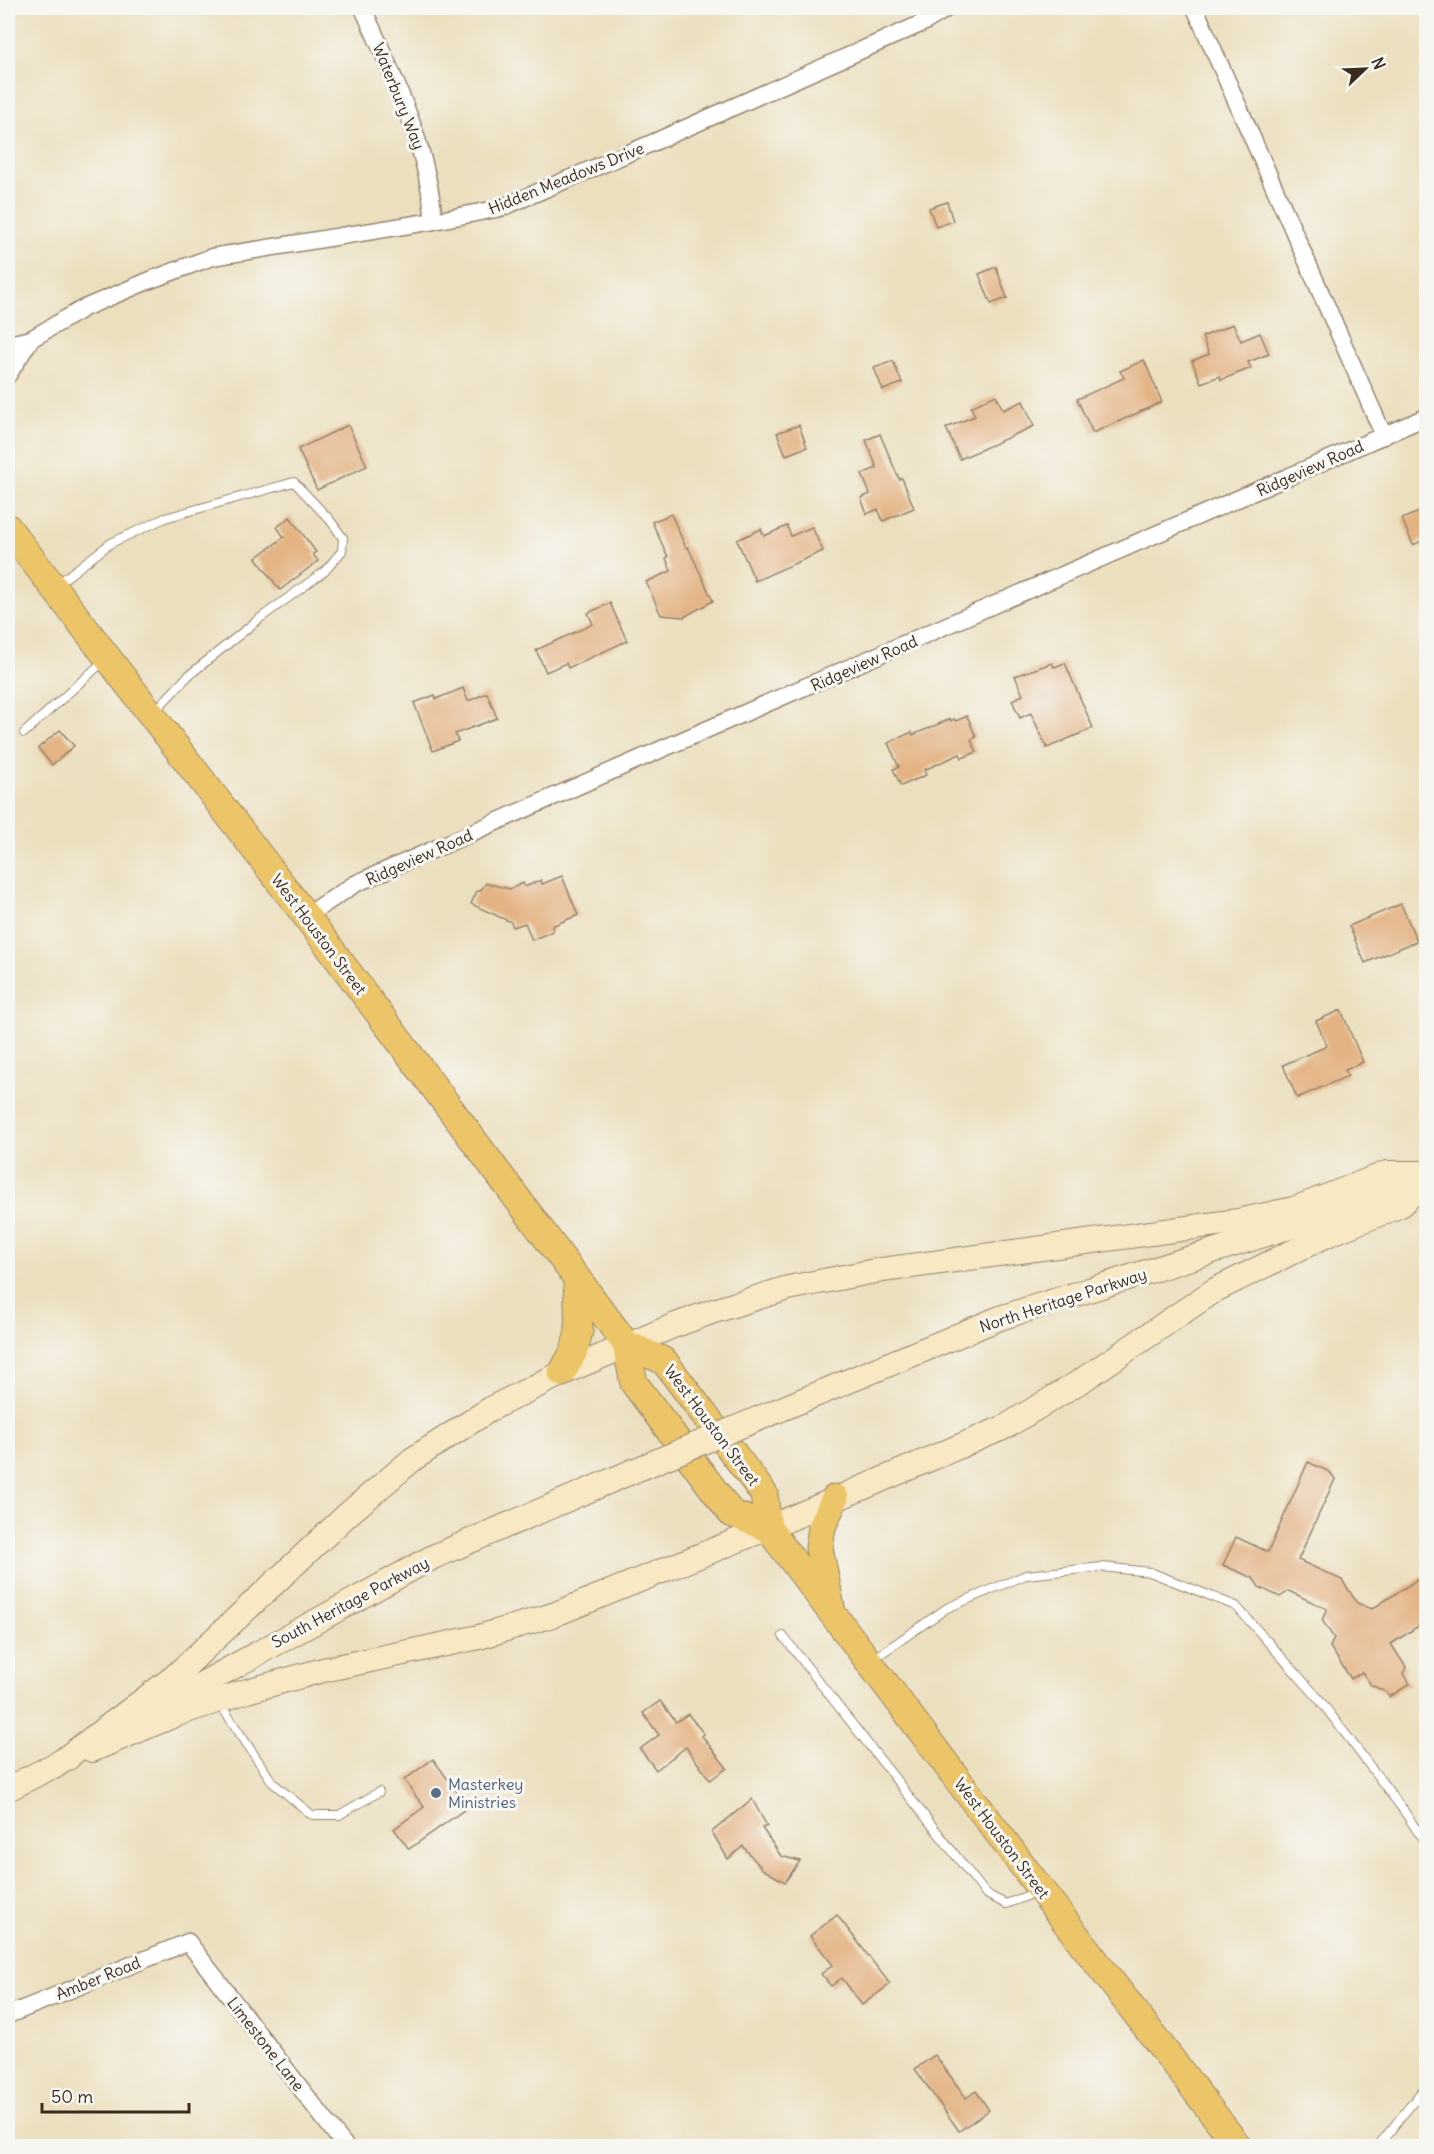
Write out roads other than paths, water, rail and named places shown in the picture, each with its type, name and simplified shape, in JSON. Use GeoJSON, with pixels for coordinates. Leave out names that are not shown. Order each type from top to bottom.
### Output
{"type":"FeatureCollection","features":[{"type":"Feature","properties":{"kind":"main road","name":"West Houston Street"},"geometry":{"type":"LineString","coordinates":[[10,537],[53,587],[306,916],[626,1344],[634,1383],[731,1513],[768,1528]]}},
{"type":"Feature","properties":{"kind":"main road"},"geometry":{"type":"LineString","coordinates":[[54,1767],[174,1677],[348,1514],[413,1459],[492,1408],[626,1344],[714,1311],[788,1288],[875,1271],[1238,1221],[1294,1209],[1387,1173],[1426,1175]]}},
{"type":"Feature","properties":{"kind":"main road","name":"North Heritage Parkway"},"geometry":{"type":"LineString","coordinates":[[706,1441],[1000,1318],[1322,1217],[1426,1175]]}},
{"type":"Feature","properties":{"kind":"main road"},"geometry":{"type":"LineString","coordinates":[[211,1691],[479,1637],[553,1615],[768,1528],[1005,1426],[1081,1381],[1215,1290],[1329,1234],[1399,1206],[1426,1182]]}},
{"type":"Feature","properties":{"kind":"main road"},"geometry":{"type":"LineString","coordinates":[[562,1373],[574,1351],[579,1331],[578,1281]]}},
{"type":"Feature","properties":{"kind":"main road","name":"West Houston Street"},"geometry":{"type":"LineString","coordinates":[[626,1344],[663,1361],[764,1494],[768,1528],[1041,1890],[1238,2146]]}},
{"type":"Feature","properties":{"kind":"main road","name":"South Heritage Parkway"},"geometry":{"type":"LineString","coordinates":[[8,1789],[211,1691],[433,1557],[706,1441]]}},
{"type":"Feature","properties":{"kind":"main road"},"geometry":{"type":"LineString","coordinates":[[832,1614],[819,1548],[822,1527],[835,1498]]}},
{"type":"Feature","properties":{"kind":"street","name":"Waterbury Way"},"geometry":{"type":"LineString","coordinates":[[363,8],[409,112],[431,189],[434,221]]}},
{"type":"Feature","properties":{"kind":"street","name":"Hidden Meadows Drive"},"geometry":{"type":"LineString","coordinates":[[8,344],[31,339],[84,308],[212,257],[501,208],[925,22],[948,8]]}},
{"type":"Feature","properties":{"kind":"street"},"geometry":{"type":"LineString","coordinates":[[1195,8],[1384,436]]}},
{"type":"Feature","properties":{"kind":"street","name":"Hidden Meadows Drive"},"geometry":{"type":"LineString","coordinates":[[8,375],[31,339]]}},
{"type":"Feature","properties":{"kind":"street","name":"Ridgeview Road"},"geometry":{"type":"LineString","coordinates":[[306,916],[355,884],[1426,417]]}},
{"type":"Feature","properties":{"kind":"street","name":"Amber Road"},"geometry":{"type":"LineString","coordinates":[[8,2015],[188,1942]]}},
{"type":"Feature","properties":{"kind":"street","name":"Limestone Lane"},"geometry":{"type":"LineString","coordinates":[[188,1942],[345,2146]]}},
{"type":"Feature","properties":{"kind":"lane"},"geometry":{"type":"LineString","coordinates":[[53,587],[111,543],[165,518],[294,482],[330,520],[343,538],[342,550],[325,572],[259,619],[188,676],[151,715]]}},
{"type":"Feature","properties":{"kind":"lane"},"geometry":{"type":"LineString","coordinates":[[24,733],[107,658]]}},
{"type":"Feature","properties":{"kind":"lane"},"geometry":{"type":"LineString","coordinates":[[869,1662],[947,1608],[1026,1575],[1102,1567],[1150,1572],[1236,1606],[1319,1699],[1404,1811],[1426,1844]]}},
{"type":"Feature","properties":{"kind":"lane"},"geometry":{"type":"LineString","coordinates":[[783,1636],[986,1894],[1006,1904],[1041,1890]]}},
{"type":"Feature","properties":{"kind":"lane"},"geometry":{"type":"LineString","coordinates":[[211,1691],[273,1783],[312,1815],[339,1815],[379,1792]]}},
{"type":"Feature","properties":{"kind":"lane"},"geometry":{"type":"LineString","coordinates":[[1378,2146],[1426,2086]]}},
{"type":"Feature","properties":{"kind":"place","name":"Masterkey Ministries"},"geometry":{"type":"Point","coordinates":[436,1793]}}]}
